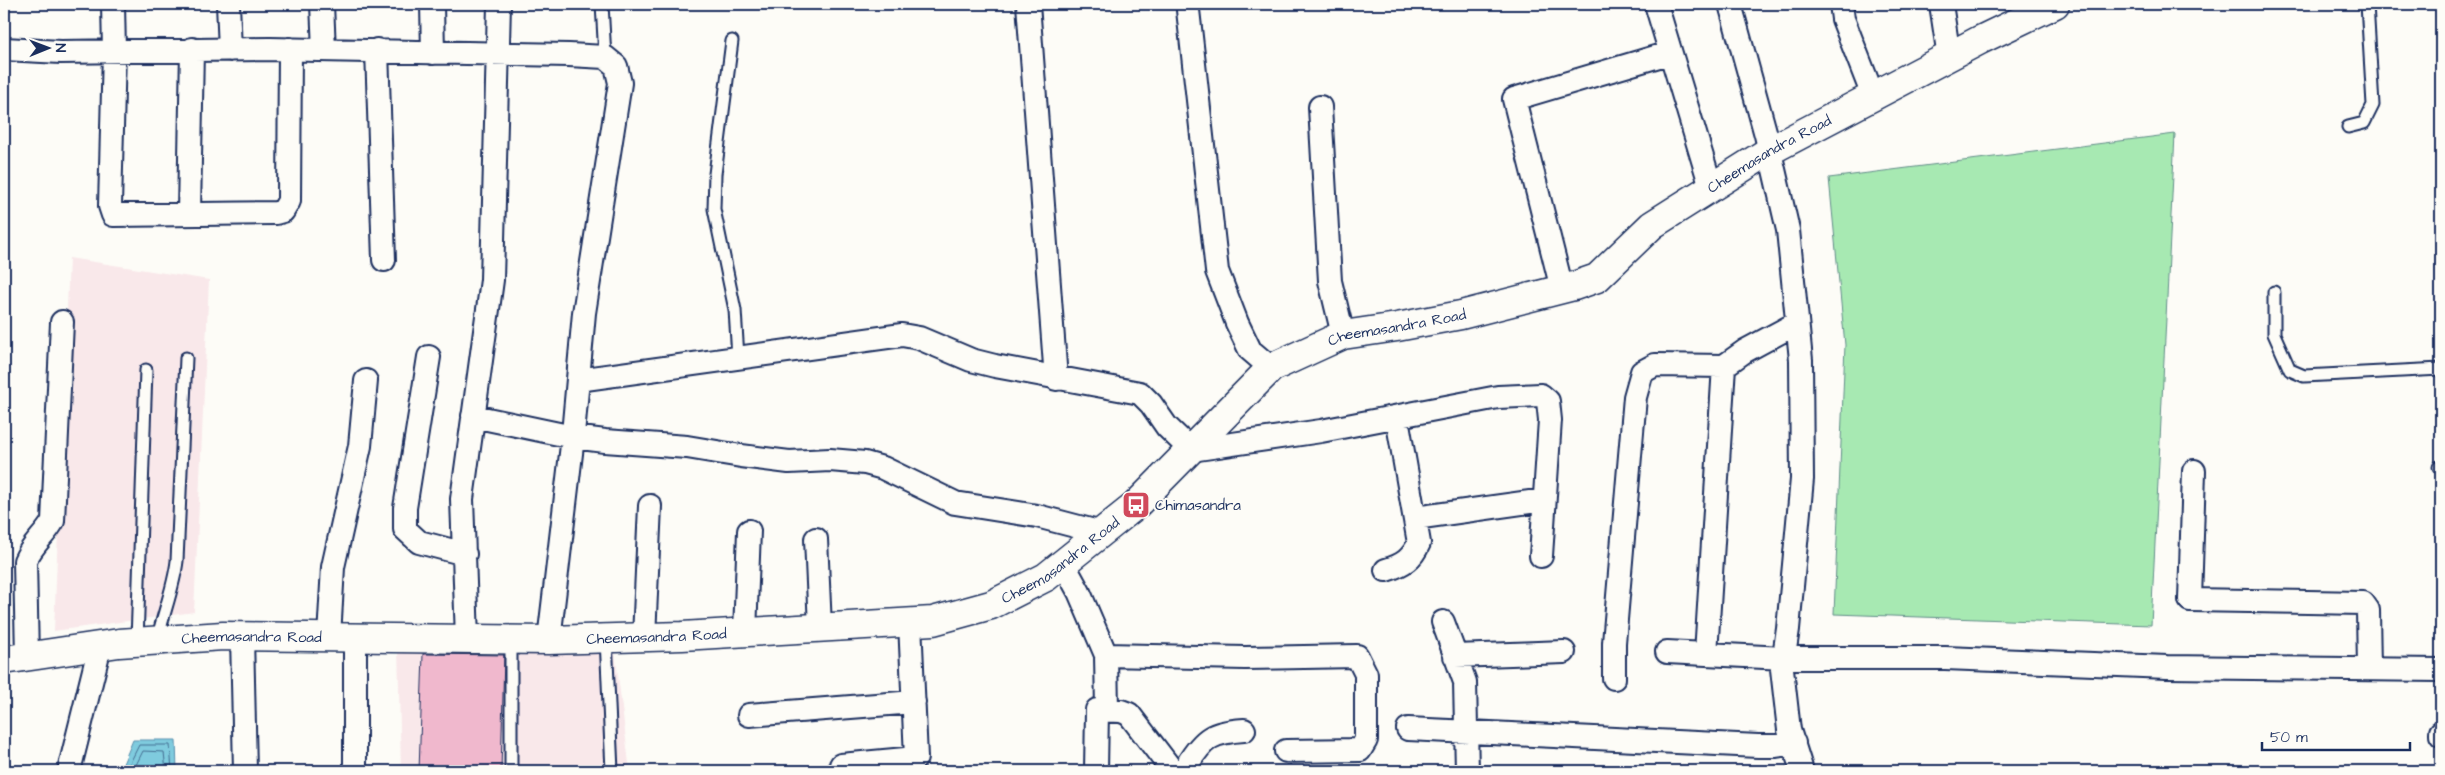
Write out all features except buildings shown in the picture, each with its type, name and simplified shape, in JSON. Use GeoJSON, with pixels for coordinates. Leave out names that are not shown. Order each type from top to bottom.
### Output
{"type":"FeatureCollection","features":[{"type":"Feature","properties":{"kind":"street"},"geometry":{"type":"LineString","coordinates":[[113,4],[114,51],[110,206],[113,216],[189,213],[276,213],[283,210],[289,201],[290,49]]}},
{"type":"Feature","properties":{"kind":"street"},"geometry":{"type":"LineString","coordinates":[[228,4],[230,50]]}},
{"type":"Feature","properties":{"kind":"street"},"geometry":{"type":"LineString","coordinates":[[322,4],[324,50]]}},
{"type":"Feature","properties":{"kind":"street"},"geometry":{"type":"LineString","coordinates":[[432,4],[433,53]]}},
{"type":"Feature","properties":{"kind":"street"},"geometry":{"type":"LineString","coordinates":[[467,639],[466,554],[462,499],[492,280],[500,4]]}},
{"type":"Feature","properties":{"kind":"street"},"geometry":{"type":"LineString","coordinates":[[1028,4],[1056,379]]}},
{"type":"Feature","properties":{"kind":"street"},"geometry":{"type":"LineString","coordinates":[[1656,4],[1669,53],[1711,187]]}},
{"type":"Feature","properties":{"kind":"street"},"geometry":{"type":"LineString","coordinates":[[1730,4],[1788,230],[1797,322],[1802,387],[1802,479],[1784,658],[1784,692],[1794,743],[1802,771]]}},
{"type":"Feature","properties":{"kind":"street"},"geometry":{"type":"LineString","coordinates":[[1841,4],[1842,19],[1873,96]]}},
{"type":"Feature","properties":{"kind":"street"},"geometry":{"type":"LineString","coordinates":[[1941,4],[1949,56]]}},
{"type":"Feature","properties":{"kind":"street","name":"Cheemasandra Road"},"geometry":{"type":"LineString","coordinates":[[15,659],[147,641],[242,636],[549,640],[745,632],[933,621],[990,605],[1046,577],[1136,505],[1271,368],[1343,335],[1461,315],[1598,278],[1652,224],[1769,151],[2046,5]]}},
{"type":"Feature","properties":{"kind":"street"},"geometry":{"type":"LineString","coordinates":[[1185,6],[1217,271],[1237,323],[1250,350],[1271,368]]}},
{"type":"Feature","properties":{"kind":"street"},"geometry":{"type":"LineString","coordinates":[[4,49],[10,51],[192,49],[377,50],[605,57],[616,66],[620,83],[584,313],[549,640]]}},
{"type":"Feature","properties":{"kind":"street"},"geometry":{"type":"LineString","coordinates":[[189,213],[192,49]]}},
{"type":"Feature","properties":{"kind":"street"},"geometry":{"type":"LineString","coordinates":[[377,50],[384,260]]}},
{"type":"Feature","properties":{"kind":"street"},"geometry":{"type":"LineString","coordinates":[[1562,289],[1514,99],[1669,53]]}},
{"type":"Feature","properties":{"kind":"street"},"geometry":{"type":"LineString","coordinates":[[1320,107],[1330,281],[1343,335]]}},
{"type":"Feature","properties":{"kind":"street"},"geometry":{"type":"LineString","coordinates":[[15,659],[25,561],[31,547],[46,535],[54,521],[62,322]]}},
{"type":"Feature","properties":{"kind":"street"},"geometry":{"type":"LineString","coordinates":[[1614,678],[1614,643],[1635,397],[1642,372],[1655,364],[1724,366],[1745,351],[1797,322]]}},
{"type":"Feature","properties":{"kind":"street"},"geometry":{"type":"LineString","coordinates":[[578,380],[902,335],[919,338],[971,360],[1056,379],[1140,394],[1151,404],[1167,427],[1191,450],[1253,442],[1397,418],[1498,398],[1541,395],[1548,401],[1550,420],[1541,556]]}},
{"type":"Feature","properties":{"kind":"street"},"geometry":{"type":"LineString","coordinates":[[429,357],[405,508],[406,529],[419,542],[466,554]]}},
{"type":"Feature","properties":{"kind":"street"},"geometry":{"type":"LineString","coordinates":[[1706,654],[1724,366]]}},
{"type":"Feature","properties":{"kind":"street"},"geometry":{"type":"LineString","coordinates":[[355,771],[333,567],[360,446],[366,381]]}},
{"type":"Feature","properties":{"kind":"street"},"geometry":{"type":"LineString","coordinates":[[473,416],[572,437],[687,447],[789,462],[830,460],[865,463],[902,476],[955,503],[1037,516],[1102,532]]}},
{"type":"Feature","properties":{"kind":"street"},"geometry":{"type":"LineString","coordinates":[[1386,570],[1402,565],[1415,553],[1419,543],[1397,418]]}},
{"type":"Feature","properties":{"kind":"street"},"geometry":{"type":"LineString","coordinates":[[2194,471],[2190,600],[2363,603],[2368,610],[2369,669]]}},
{"type":"Feature","properties":{"kind":"street"},"geometry":{"type":"LineString","coordinates":[[1415,518],[1544,500]]}},
{"type":"Feature","properties":{"kind":"street"},"geometry":{"type":"LineString","coordinates":[[644,637],[650,506]]}},
{"type":"Feature","properties":{"kind":"street"},"geometry":{"type":"LineString","coordinates":[[745,632],[749,531]]}},
{"type":"Feature","properties":{"kind":"street"},"geometry":{"type":"LineString","coordinates":[[816,539],[820,627]]}},
{"type":"Feature","properties":{"kind":"street"},"geometry":{"type":"LineString","coordinates":[[1063,563],[1079,592],[1106,655],[1107,710]]}},
{"type":"Feature","properties":{"kind":"street"},"geometry":{"type":"LineString","coordinates":[[841,766],[916,758],[910,622]]}},
{"type":"Feature","properties":{"kind":"street"},"geometry":{"type":"LineString","coordinates":[[1443,622],[1465,682],[1467,771]]}},
{"type":"Feature","properties":{"kind":"street"},"geometry":{"type":"LineString","coordinates":[[242,636],[245,771]]}},
{"type":"Feature","properties":{"kind":"street"},"geometry":{"type":"LineString","coordinates":[[68,771],[100,646]]}},
{"type":"Feature","properties":{"kind":"street"},"geometry":{"type":"LineString","coordinates":[[1455,656],[1564,652]]}},
{"type":"Feature","properties":{"kind":"street"},"geometry":{"type":"LineString","coordinates":[[1666,652],[1784,658],[1926,658],[2167,667],[2441,670]]}},
{"type":"Feature","properties":{"kind":"street"},"geometry":{"type":"LineString","coordinates":[[1106,655],[1282,658],[1357,656],[1366,674],[1366,740],[1360,750],[1286,751]]}},
{"type":"Feature","properties":{"kind":"street"},"geometry":{"type":"LineString","coordinates":[[749,715],[914,702]]}},
{"type":"Feature","properties":{"kind":"street"},"geometry":{"type":"LineString","coordinates":[[1096,771],[1097,710],[1121,711],[1129,714],[1180,768],[1206,740],[1219,732],[1244,730]]}},
{"type":"Feature","properties":{"kind":"street"},"geometry":{"type":"LineString","coordinates":[[1408,729],[1466,730],[1758,746],[1794,743]]}},
{"type":"Feature","properties":{"kind":"lane"},"geometry":{"type":"LineString","coordinates":[[602,4],[605,57]]}},
{"type":"Feature","properties":{"kind":"lane"},"geometry":{"type":"LineString","coordinates":[[2348,127],[2364,123],[2373,105],[2367,4]]}},
{"type":"Feature","properties":{"kind":"lane"},"geometry":{"type":"LineString","coordinates":[[732,41],[715,174],[714,209],[735,310],[738,357]]}},
{"type":"Feature","properties":{"kind":"lane"},"geometry":{"type":"LineString","coordinates":[[2274,292],[2274,334],[2290,370],[2304,376],[2441,369]]}},
{"type":"Feature","properties":{"kind":"lane"},"geometry":{"type":"LineString","coordinates":[[147,641],[175,578],[186,358]]}},
{"type":"Feature","properties":{"kind":"lane"},"geometry":{"type":"LineString","coordinates":[[146,370],[147,641]]}},
{"type":"Feature","properties":{"kind":"lane"},"geometry":{"type":"LineString","coordinates":[[606,638],[612,771]]}},
{"type":"Feature","properties":{"kind":"lane"},"geometry":{"type":"LineString","coordinates":[[511,640],[511,771]]}},
{"type":"Feature","properties":{"kind":"shaded area"},"geometry":{"type":"Polygon","coordinates":[[[69,258],[209,280],[194,612],[54,631],[69,258]]]}},
{"type":"Feature","properties":{"kind":"shaded area"},"geometry":{"type":"Polygon","coordinates":[[[614,644],[630,771],[401,771],[398,648],[614,644]]]}},
{"type":"Feature","properties":{"kind":"green space"},"geometry":{"type":"Polygon","coordinates":[[[2175,134],[2151,625],[1834,614],[1845,345],[1829,178],[2175,134]]]}},
{"type":"Feature","properties":{"kind":"water"},"geometry":{"type":"Polygon","coordinates":[[[133,740],[176,740],[177,771],[120,771],[133,740]]]}},
{"type":"Feature","properties":{"kind":"place","name":"Chimasandra"},"geometry":{"type":"Point","coordinates":[1136,505]}}]}
